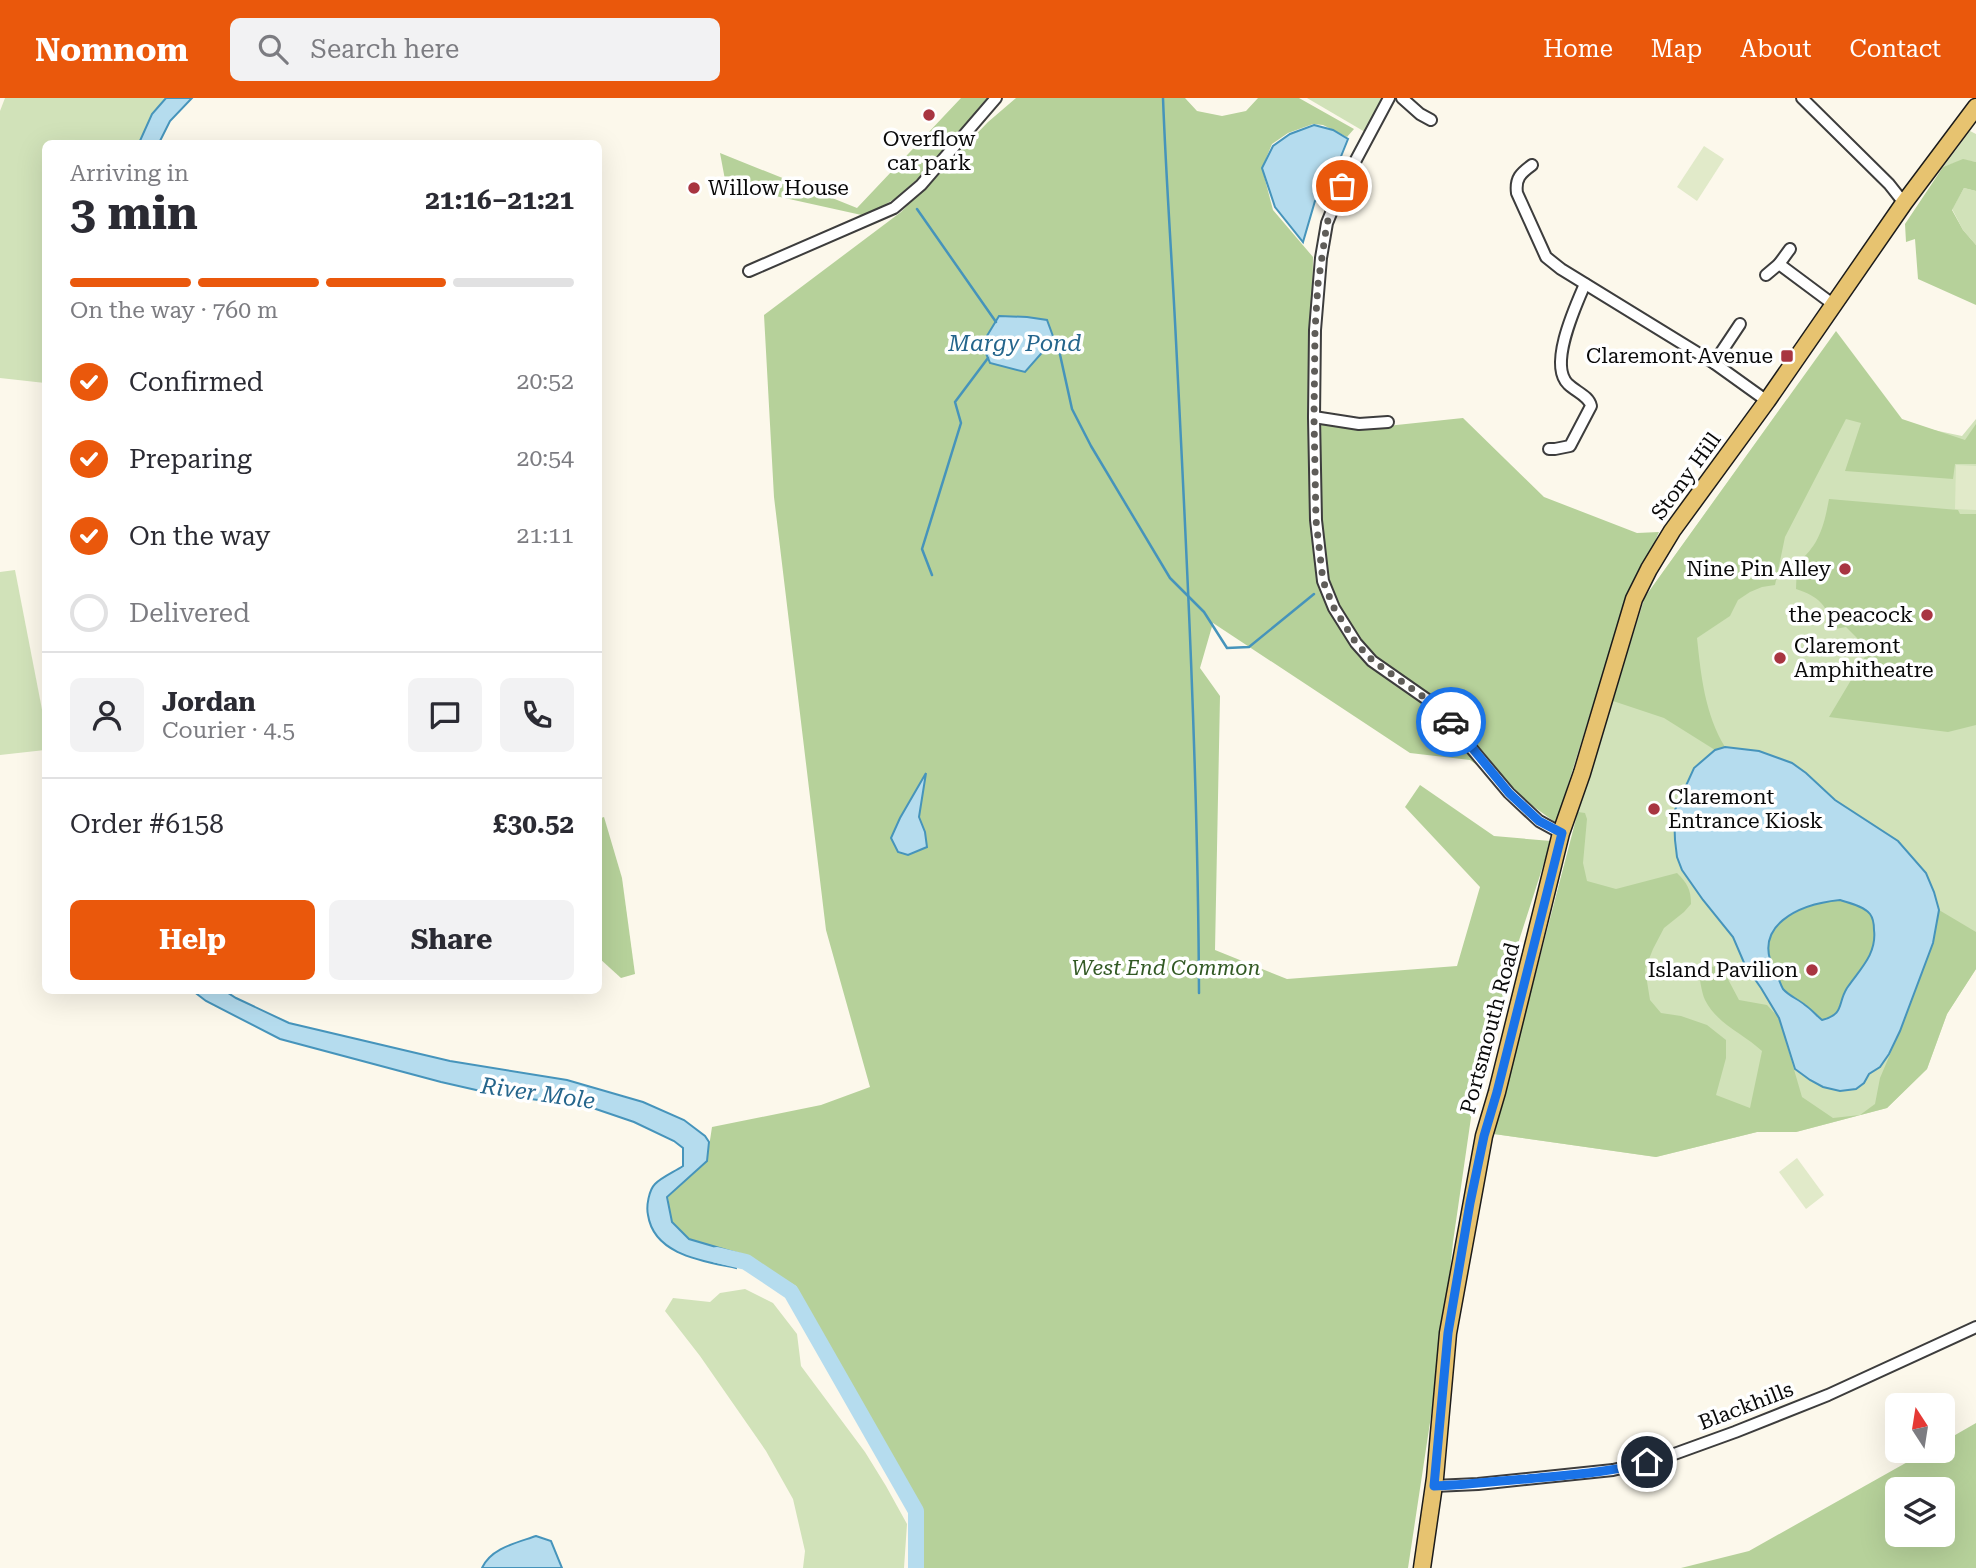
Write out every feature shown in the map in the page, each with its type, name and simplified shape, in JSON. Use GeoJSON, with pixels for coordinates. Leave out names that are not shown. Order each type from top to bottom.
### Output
{"type":"FeatureCollection","features":[{"type":"Feature","properties":{"kind":"main road","name":"Stony Hill"},"geometry":{"type":"LineString","coordinates":[[1562,833],[1634,599],[1649,569],[1672,531],[1768,401],[1904,203],[1976,107]]}},
{"type":"Feature","properties":{"kind":"main road","name":"Portsmouth Road"},"geometry":{"type":"LineString","coordinates":[[1422,1568],[1434,1486],[1448,1333],[1470,1203],[1484,1136],[1562,833]]}},
{"type":"Feature","properties":{"kind":"street"},"geometry":{"type":"LineString","coordinates":[[748,271],[894,208],[921,185],[996,98]]}},
{"type":"Feature","properties":{"kind":"street"},"geometry":{"type":"LineString","coordinates":[[1389,98],[1342,186],[1327,223],[1318,284],[1314,418],[1316,520],[1323,581],[1334,608],[1356,643],[1373,661],[1435,705],[1509,793],[1539,821],[1562,833]]}},
{"type":"Feature","properties":{"kind":"street"},"geometry":{"type":"LineString","coordinates":[[1402,98],[1431,120]]}},
{"type":"Feature","properties":{"kind":"street"},"geometry":{"type":"LineString","coordinates":[[1802,98],[1889,184],[1904,203]]}},
{"type":"Feature","properties":{"kind":"street"},"geometry":{"type":"LineString","coordinates":[[1532,165],[1521,173],[1516,183],[1517,193],[1546,257],[1714,363],[1768,401]]}},
{"type":"Feature","properties":{"kind":"street"},"geometry":{"type":"LineString","coordinates":[[1766,275],[1790,249]]}},
{"type":"Feature","properties":{"kind":"street"},"geometry":{"type":"LineString","coordinates":[[1779,264],[1834,305]]}},
{"type":"Feature","properties":{"kind":"street"},"geometry":{"type":"LineString","coordinates":[[1549,449],[1570,446],[1592,403],[1566,383],[1562,374],[1562,352],[1566,333],[1585,284]]}},
{"type":"Feature","properties":{"kind":"street"},"geometry":{"type":"LineString","coordinates":[[1714,363],[1740,324]]}},
{"type":"Feature","properties":{"kind":"street"},"geometry":{"type":"LineString","coordinates":[[1314,418],[1359,424],[1388,422]]}},
{"type":"Feature","properties":{"kind":"street","name":"Blackhills"},"geometry":{"type":"LineString","coordinates":[[1434,1486],[1613,1471],[1666,1457],[1828,1395],[1976,1327]]}},
{"type":"Feature","properties":{"kind":"green space"},"geometry":{"type":"Polygon","coordinates":[[[5,98],[166,98],[152,114],[140,140],[42,140],[42,383],[0,378],[0,111],[5,98]]]}},
{"type":"Feature","properties":{"kind":"green space"},"geometry":{"type":"Polygon","coordinates":[[[961,98],[993,98],[930,168],[896,198],[866,216],[726,185],[720,153],[857,208],[961,98]]]}},
{"type":"Feature","properties":{"kind":"green space","name":"West End Common"},"geometry":{"type":"Polygon","coordinates":[[[1016,98],[1185,98],[1197,111],[1222,116],[1246,111],[1258,98],[1299,98],[1354,129],[1347,137],[1323,125],[1313,124],[1288,133],[1272,144],[1262,168],[1273,210],[1313,257],[1311,418],[1368,428],[1463,418],[1544,497],[1637,533],[1659,532],[1612,644],[1556,823],[1470,760],[1410,753],[1213,623],[1200,668],[1220,696],[1215,950],[1287,979],[1457,966],[1480,887],[1405,807],[1420,785],[1494,836],[1551,841],[1514,956],[1500,1016],[1480,1068],[1475,1090],[1453,1242],[1444,1330],[1408,1568],[921,1568],[919,1506],[796,1286],[739,1253],[687,1240],[671,1221],[668,1197],[707,1160],[712,1127],[821,1105],[870,1087],[826,930],[774,497],[764,315],[901,212],[988,122],[1016,98]]]}},
{"type":"Feature","properties":{"kind":"green space"},"geometry":{"type":"Polygon","coordinates":[[[1307,98],[1382,98],[1365,132],[1307,98]]]}},
{"type":"Feature","properties":{"kind":"green space"},"geometry":{"type":"Polygon","coordinates":[[[1970,131],[1976,134],[1976,162],[1963,160],[1943,167],[1970,131]]]}},
{"type":"Feature","properties":{"kind":"green space"},"geometry":{"type":"Polygon","coordinates":[[[1704,146],[1724,159],[1697,201],[1677,187],[1704,146]]]}},
{"type":"Feature","properties":{"kind":"green space"},"geometry":{"type":"Polygon","coordinates":[[[1963,159],[1976,162],[1976,191],[1964,188],[1952,210],[1963,230],[1976,245],[1976,305],[1918,279],[1915,239],[1906,242],[1905,224],[1943,167],[1963,159]]]}},
{"type":"Feature","properties":{"kind":"green space"},"geometry":{"type":"Polygon","coordinates":[[[1964,188],[1976,191],[1976,245],[1963,230],[1952,209],[1964,188]]]}},
{"type":"Feature","properties":{"kind":"green space"},"geometry":{"type":"Polygon","coordinates":[[[1836,331],[1902,419],[1965,440],[1976,424],[1976,464],[1955,464],[1953,479],[1845,471],[1861,423],[1846,419],[1785,537],[1775,585],[1762,587],[1738,600],[1730,616],[1697,638],[1708,708],[1725,747],[1715,750],[1664,718],[1613,701],[1645,597],[1836,331]]]}},
{"type":"Feature","properties":{"kind":"green space"},"geometry":{"type":"Polygon","coordinates":[[[1787,399],[1962,436],[1976,419],[1976,969],[1947,1014],[1927,1069],[1887,1108],[1796,1132],[1757,1132],[1656,1157],[1494,1134],[1588,773],[1645,597],[1787,399]]]}},
{"type":"Feature","properties":{"kind":"green space"},"geometry":{"type":"Polygon","coordinates":[[[1956,465],[1976,466],[1976,510],[1955,509],[1956,465]]]}},
{"type":"Feature","properties":{"kind":"green space"},"geometry":{"type":"Polygon","coordinates":[[[1829,499],[1958,510],[1960,514],[1976,514],[1976,725],[1948,732],[1829,717],[1869,650],[1846,627],[1835,629],[1821,603],[1796,589],[1797,563],[1811,550],[1819,535],[1829,499]]]}},
{"type":"Feature","properties":{"kind":"green space"},"geometry":{"type":"Polygon","coordinates":[[[15,570],[42,710],[42,750],[0,755],[0,572],[15,570]]]}},
{"type":"Feature","properties":{"kind":"green space"},"geometry":{"type":"Polygon","coordinates":[[[1578,812],[1585,813],[1587,819],[1583,863],[1587,881],[1616,889],[1677,873],[1688,887],[1691,904],[1664,928],[1645,969],[1650,1000],[1661,1013],[1681,1016],[1707,1025],[1726,1040],[1726,1058],[1716,1095],[1750,1108],[1762,1051],[1716,1016],[1704,996],[1698,968],[1721,966],[1739,1000],[1767,1005],[1779,1018],[1802,1097],[1833,1118],[1860,1115],[1875,1104],[1880,1078],[1933,943],[1939,910],[1976,932],[1976,969],[1947,1014],[1927,1069],[1887,1108],[1796,1132],[1757,1132],[1656,1157],[1494,1134],[1578,812]]]}},
{"type":"Feature","properties":{"kind":"green space"},"geometry":{"type":"Polygon","coordinates":[[[604,817],[622,878],[635,974],[621,978],[602,961],[604,817]]]}},
{"type":"Feature","properties":{"kind":"green space"},"geometry":{"type":"Polygon","coordinates":[[[1840,900],[1860,907],[1870,914],[1874,923],[1873,947],[1847,988],[1837,1011],[1822,1020],[1783,989],[1770,957],[1769,942],[1774,930],[1783,920],[1809,907],[1840,900]]]}},
{"type":"Feature","properties":{"kind":"green space"},"geometry":{"type":"Polygon","coordinates":[[[1797,1158],[1824,1195],[1806,1209],[1779,1172],[1797,1158]]]}},
{"type":"Feature","properties":{"kind":"green space"},"geometry":{"type":"Polygon","coordinates":[[[745,1289],[773,1303],[797,1334],[801,1366],[865,1452],[886,1486],[907,1524],[904,1568],[803,1568],[805,1551],[793,1499],[766,1451],[665,1311],[673,1298],[710,1302],[720,1293],[745,1289]]]}},
{"type":"Feature","properties":{"kind":"green space"},"geometry":{"type":"Polygon","coordinates":[[[1976,1423],[1976,1568],[1681,1568],[1749,1551],[1906,1463],[1955,1463],[1955,1435],[1976,1423]]]}},
{"type":"Feature","properties":{"kind":"water"},"geometry":{"type":"Polygon","coordinates":[[[166,98],[192,98],[170,121],[160,140],[140,140],[152,114],[166,98]]]}},
{"type":"Feature","properties":{"kind":"water"},"geometry":{"type":"Polygon","coordinates":[[[1314,125],[1333,130],[1348,139],[1325,196],[1315,201],[1303,242],[1275,207],[1262,168],[1273,146],[1290,134],[1314,125]]]}},
{"type":"Feature","properties":{"kind":"water","name":"Margy Pond"},"geometry":{"type":"Polygon","coordinates":[[[999,316],[1047,320],[1054,339],[1025,372],[990,363],[982,344],[999,316]]]}},
{"type":"Feature","properties":{"kind":"water"},"geometry":{"type":"Polygon","coordinates":[[[1725,747],[1759,751],[1792,763],[1835,800],[1898,841],[1926,873],[1934,892],[1939,910],[1933,943],[1900,1031],[1880,1067],[1869,1074],[1864,1083],[1856,1089],[1840,1091],[1823,1087],[1795,1069],[1779,1018],[1745,965],[1733,937],[1682,870],[1677,857],[1674,812],[1694,768],[1715,750],[1725,747]],[[1840,900],[1809,906],[1795,912],[1774,930],[1769,942],[1769,957],[1783,989],[1822,1020],[1837,1011],[1847,988],[1867,961],[1873,947],[1874,928],[1871,916],[1860,907],[1840,900]]]}},
{"type":"Feature","properties":{"kind":"water"},"geometry":{"type":"Polygon","coordinates":[[[926,773],[919,817],[927,847],[908,855],[898,852],[891,838],[926,773]]]}},
{"type":"Feature","properties":{"kind":"water"},"geometry":{"type":"Polygon","coordinates":[[[197,994],[230,994],[289,1023],[450,1061],[567,1080],[643,1102],[684,1120],[709,1142],[707,1161],[667,1197],[672,1222],[689,1239],[740,1254],[736,1268],[682,1254],[670,1248],[652,1228],[647,1211],[651,1190],[658,1181],[683,1166],[683,1148],[674,1141],[634,1122],[587,1106],[498,1095],[280,1039],[197,994]]]}},
{"type":"Feature","properties":{"kind":"water"},"geometry":{"type":"Polygon","coordinates":[[[536,1536],[551,1541],[562,1568],[482,1568],[498,1551],[536,1536]]]}},
{"type":"Feature","properties":{"kind":"waterway"},"geometry":{"type":"LineString","coordinates":[[1163,98],[1191,667],[1199,993]]}},
{"type":"Feature","properties":{"kind":"waterway"},"geometry":{"type":"LineString","coordinates":[[917,209],[996,322]]}},
{"type":"Feature","properties":{"kind":"waterway"},"geometry":{"type":"LineString","coordinates":[[1054,339],[1057,341],[1072,409],[1091,446],[1170,578],[1204,612],[1227,648],[1249,647],[1314,594]]}},
{"type":"Feature","properties":{"kind":"waterway"},"geometry":{"type":"LineString","coordinates":[[932,575],[922,549],[961,423],[955,402],[988,358]]}},
{"type":"Feature","properties":{"kind":"waterway","name":"River Mole"},"geometry":{"type":"LineString","coordinates":[[717,1255],[746,1262],[791,1292],[916,1511],[916,1568]]}},
{"type":"Feature","properties":{"kind":"way so far"},"geometry":{"type":"LineString","coordinates":[[1342,186],[1327,223],[1318,284],[1315,330],[1316,520],[1323,581],[1334,608],[1356,643],[1373,661],[1435,705],[1451,722]]}},
{"type":"Feature","properties":{"kind":"place","name":"Overflow car park"},"geometry":{"type":"Point","coordinates":[929,115]}},
{"type":"Feature","properties":{"kind":"place","name":"Willow House"},"geometry":{"type":"Point","coordinates":[694,188]}},
{"type":"Feature","properties":{"kind":"place","name":"Claremont Avenue"},"geometry":{"type":"Point","coordinates":[1787,356]}},
{"type":"Feature","properties":{"kind":"place","name":"Nine Pin Alley"},"geometry":{"type":"Point","coordinates":[1845,569]}},
{"type":"Feature","properties":{"kind":"place","name":"the peacock"},"geometry":{"type":"Point","coordinates":[1927,615]}},
{"type":"Feature","properties":{"kind":"place","name":"Claremont Amphitheatre"},"geometry":{"type":"Point","coordinates":[1780,658]}},
{"type":"Feature","properties":{"kind":"place","name":"Claremont Entrance Kiosk"},"geometry":{"type":"Point","coordinates":[1654,809]}},
{"type":"Feature","properties":{"kind":"place","name":"Island Pavilion"},"geometry":{"type":"Point","coordinates":[1812,970]}},
{"type":"Feature","properties":{"kind":"route"},"geometry":{"type":"LineString","coordinates":[[1451,722],[1509,793],[1539,821],[1562,833],[1484,1136],[1470,1203],[1448,1333],[1434,1486],[1613,1471],[1647,1462]]}}]}
